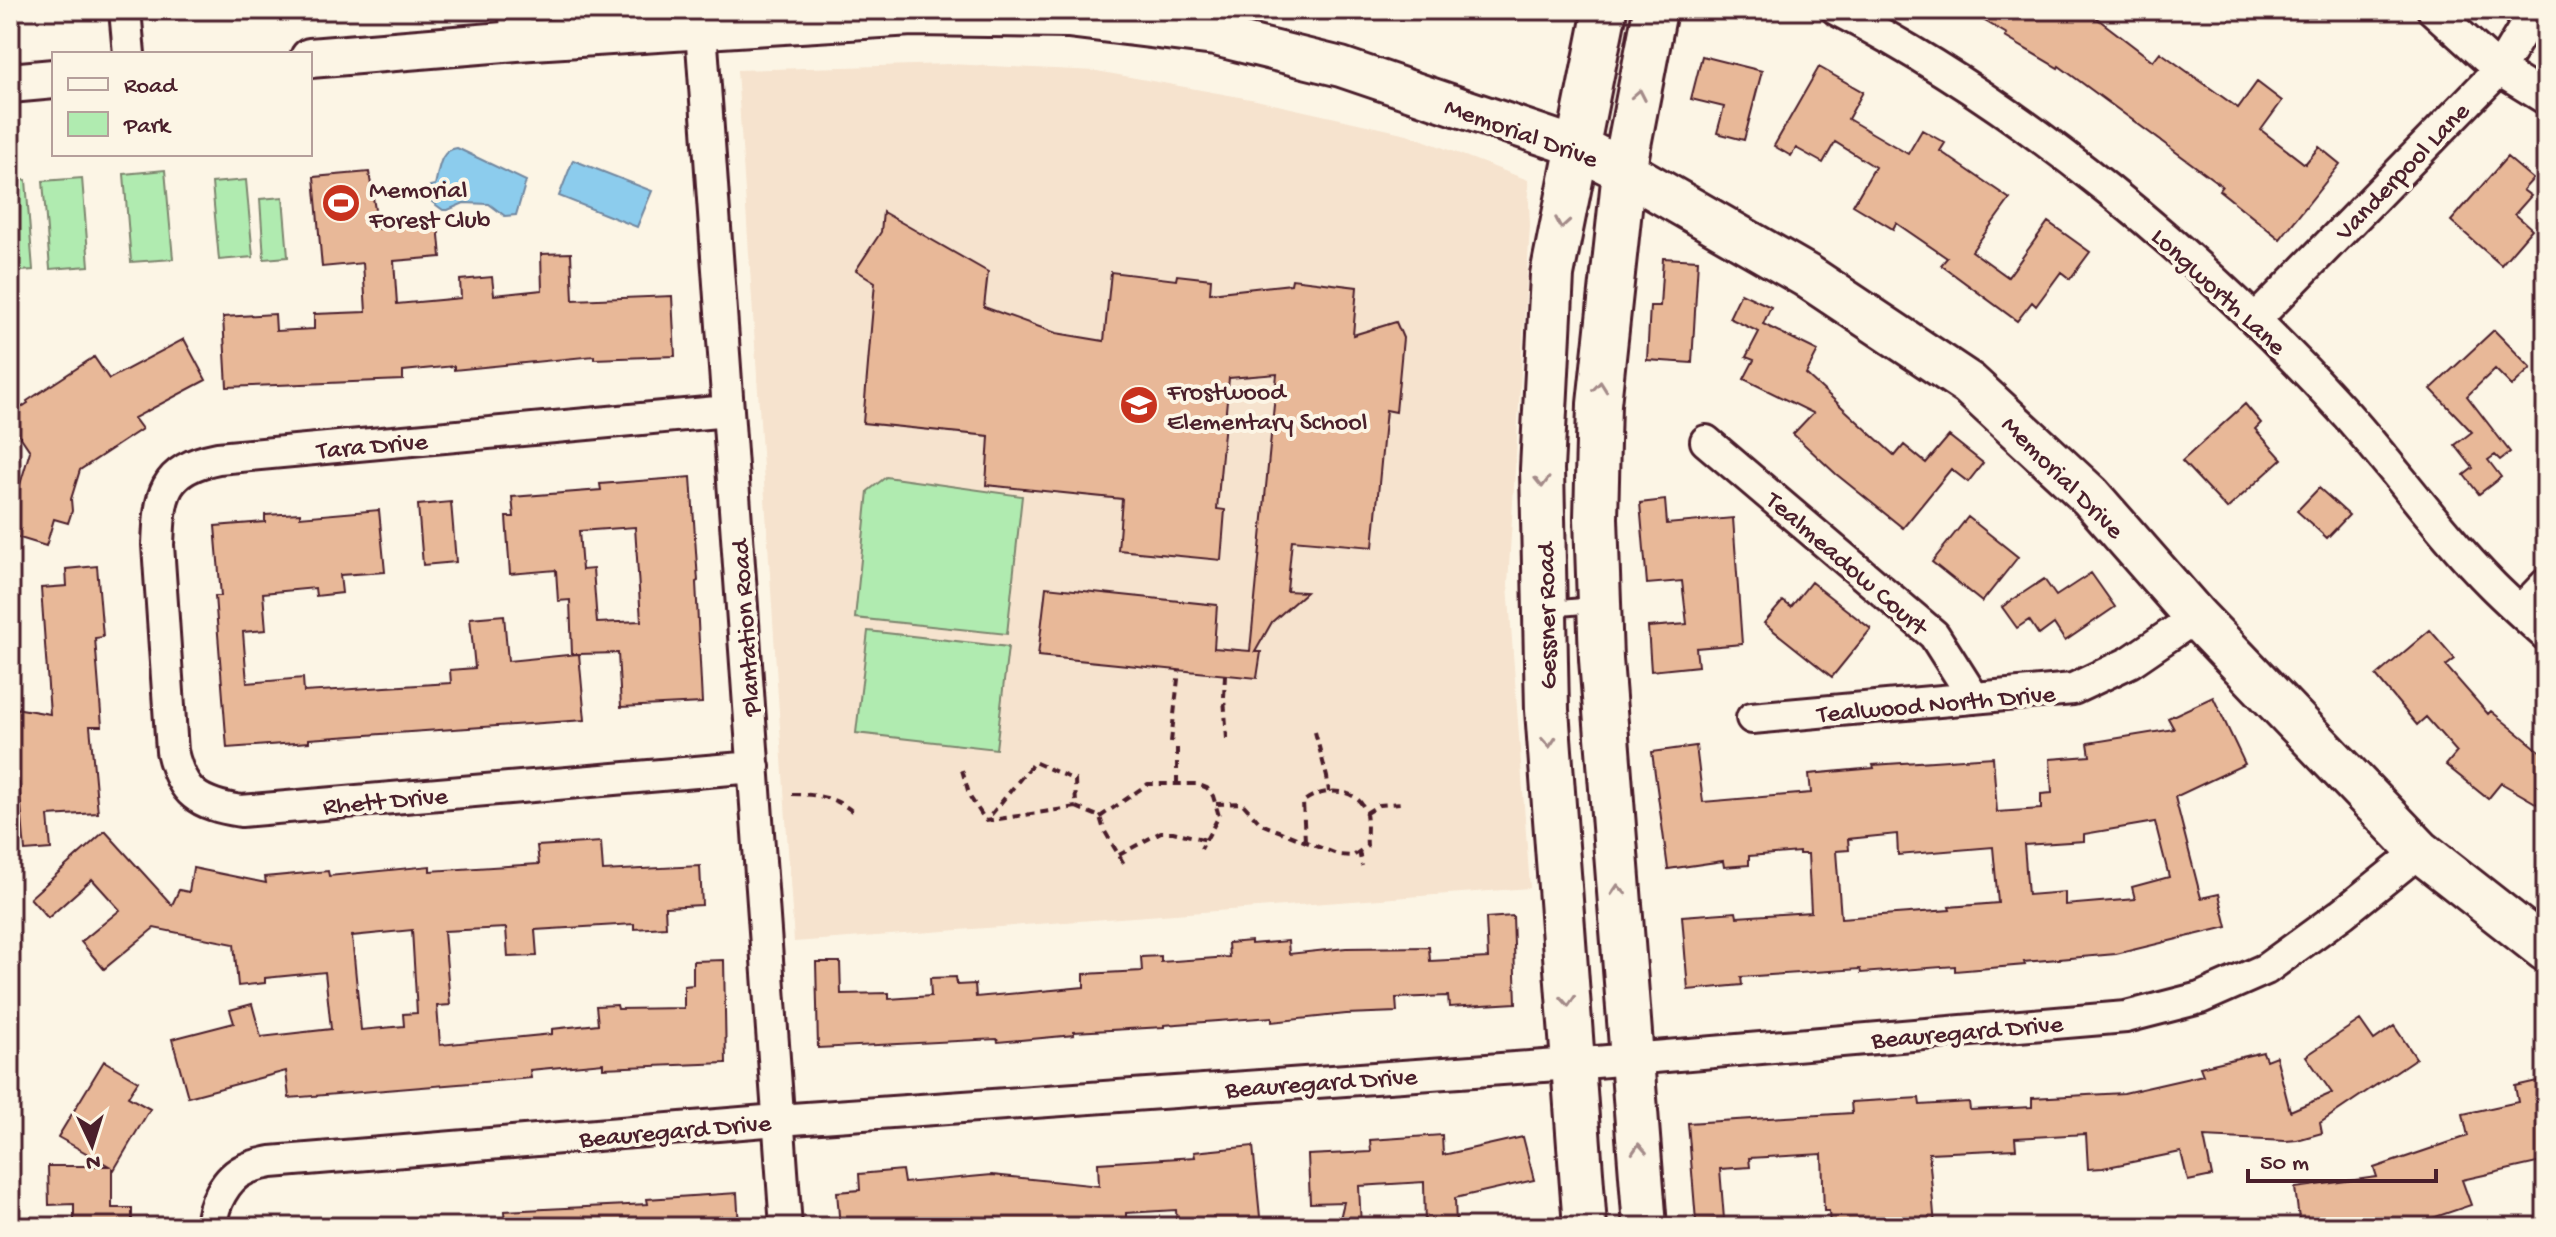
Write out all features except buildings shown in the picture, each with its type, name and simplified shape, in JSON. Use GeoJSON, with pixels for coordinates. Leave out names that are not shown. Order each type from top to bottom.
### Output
{"type":"FeatureCollection","features":[{"type":"Feature","properties":{"kind":"main road","name":"Gessner Road"},"geometry":{"type":"LineString","coordinates":[[1585,1227],[1547,710],[1542,469],[1552,275],[1605,10]]}},
{"type":"Feature","properties":{"kind":"main road","name":"Gessner Road"},"geometry":{"type":"LineString","coordinates":[[1645,1227],[1602,674],[1596,518],[1599,404],[1624,171],[1655,10]]}},
{"type":"Feature","properties":{"kind":"main road","name":"Memorial Drive"},"geometry":{"type":"LineString","coordinates":[[1577,147],[1807,276],[1969,384],[2090,496],[2196,617],[2420,851],[2546,950]]}},
{"type":"Feature","properties":{"kind":"street"},"geometry":{"type":"LineString","coordinates":[[125,10],[129,52]]}},
{"type":"Feature","properties":{"kind":"street","name":"Longworth Lane"},"geometry":{"type":"LineString","coordinates":[[1837,10],[1876,30],[1996,106],[2129,205],[2255,320],[2347,416],[2491,584],[2546,635]]}},
{"type":"Feature","properties":{"kind":"street"},"geometry":{"type":"LineString","coordinates":[[2433,10],[2499,70],[2546,99]]}},
{"type":"Feature","properties":{"kind":"street","name":"Vanderpool Lane"},"geometry":{"type":"LineString","coordinates":[[2255,320],[2499,70],[2535,10]]}},
{"type":"Feature","properties":{"kind":"street","name":"Memorial Drive"},"geometry":{"type":"LineString","coordinates":[[312,58],[516,26],[701,30],[912,13],[1169,25],[1341,67],[1577,147]]}},
{"type":"Feature","properties":{"kind":"street","name":"Plantation Road"},"geometry":{"type":"LineString","coordinates":[[701,30],[786,1227]]}},
{"type":"Feature","properties":{"kind":"street"},"geometry":{"type":"LineString","coordinates":[[10,83],[52,79]]}},
{"type":"Feature","properties":{"kind":"street","name":"Tara Drive"},"geometry":{"type":"LineString","coordinates":[[164,627],[158,545],[162,496],[174,478],[197,462],[728,411]]}},
{"type":"Feature","properties":{"kind":"street","name":"Tealmeadow Court"},"geometry":{"type":"LineString","coordinates":[[1706,441],[1934,635],[1974,698]]}},
{"type":"Feature","properties":{"kind":"street"},"geometry":{"type":"LineString","coordinates":[[2520,611],[2546,584]]}},
{"type":"Feature","properties":{"kind":"street","name":"Tealwood North Drive"},"geometry":{"type":"LineString","coordinates":[[1752,718],[2073,689],[2130,662],[2196,617]]}},
{"type":"Feature","properties":{"kind":"street","name":"Rhett Drive"},"geometry":{"type":"LineString","coordinates":[[164,627],[172,751],[177,773],[191,795],[214,807],[241,811],[754,767]]}},
{"type":"Feature","properties":{"kind":"street","name":"Beauregard Drive"},"geometry":{"type":"LineString","coordinates":[[212,1227],[212,1215],[222,1191],[243,1169],[271,1162],[778,1120],[1572,1064],[2126,1017],[2200,998],[2266,969],[2420,851]]}},
{"type":"Feature","properties":{"kind":"lane"},"geometry":{"type":"LineString","coordinates":[[1543,609],[1599,605]]}},
{"type":"Feature","properties":{"kind":"path"},"geometry":{"type":"LineString","coordinates":[[1177,784],[1174,742],[1179,670]]}},
{"type":"Feature","properties":{"kind":"path"},"geometry":{"type":"LineString","coordinates":[[1225,675],[1227,739]]}},
{"type":"Feature","properties":{"kind":"path"},"geometry":{"type":"LineString","coordinates":[[1315,732],[1329,792]]}},
{"type":"Feature","properties":{"kind":"path"},"geometry":{"type":"LineString","coordinates":[[986,821],[1034,762],[1075,780],[1076,807]]}},
{"type":"Feature","properties":{"kind":"path"},"geometry":{"type":"LineString","coordinates":[[962,770],[970,797],[986,821]]}},
{"type":"Feature","properties":{"kind":"path"},"geometry":{"type":"LineString","coordinates":[[1100,817],[1148,784],[1197,784],[1207,788],[1219,816],[1201,849]]}},
{"type":"Feature","properties":{"kind":"path"},"geometry":{"type":"LineString","coordinates":[[1216,804],[1242,803],[1261,824],[1339,855],[1353,856],[1367,846],[1366,813],[1358,799],[1344,792],[1313,794],[1303,802],[1305,841]]}},
{"type":"Feature","properties":{"kind":"path"},"geometry":{"type":"LineString","coordinates":[[792,794],[819,795],[853,812]]}},
{"type":"Feature","properties":{"kind":"path"},"geometry":{"type":"LineString","coordinates":[[1366,813],[1379,805],[1401,803]]}},
{"type":"Feature","properties":{"kind":"path"},"geometry":{"type":"LineString","coordinates":[[986,821],[1076,807],[1100,817]]}},
{"type":"Feature","properties":{"kind":"path"},"geometry":{"type":"LineString","coordinates":[[1100,817],[1124,864]]}},
{"type":"Feature","properties":{"kind":"path"},"geometry":{"type":"LineString","coordinates":[[1119,855],[1161,832],[1207,840]]}},
{"type":"Feature","properties":{"kind":"path"},"geometry":{"type":"LineString","coordinates":[[1359,851],[1362,866]]}},
{"type":"Feature","properties":{"kind":"shaded area","name":"Frostwood Elementary School"},"geometry":{"type":"Polygon","coordinates":[[[950,64],[1097,71],[1256,100],[1407,134],[1528,180],[1530,226],[1508,584],[1530,888],[794,942],[737,70],[950,64]]]}},
{"type":"Feature","properties":{"kind":"green space"},"geometry":{"type":"Polygon","coordinates":[[[165,170],[173,259],[131,262],[124,174],[165,170]]]}},
{"type":"Feature","properties":{"kind":"green space"},"geometry":{"type":"Polygon","coordinates":[[[82,178],[89,266],[50,269],[43,181],[82,178]]]}},
{"type":"Feature","properties":{"kind":"green space"},"geometry":{"type":"Polygon","coordinates":[[[26,180],[33,270],[10,272],[10,181],[26,180]]]}},
{"type":"Feature","properties":{"kind":"green space"},"geometry":{"type":"Polygon","coordinates":[[[246,180],[253,257],[219,260],[212,183],[246,180]]]}},
{"type":"Feature","properties":{"kind":"green space"},"geometry":{"type":"Polygon","coordinates":[[[283,197],[288,257],[264,259],[260,199],[283,197]]]}},
{"type":"Feature","properties":{"kind":"green space"},"geometry":{"type":"Polygon","coordinates":[[[886,477],[1022,496],[1007,634],[855,618],[868,491],[886,477]]]}},
{"type":"Feature","properties":{"kind":"green space"},"geometry":{"type":"Polygon","coordinates":[[[868,631],[1008,647],[996,749],[856,733],[868,631]]]}},
{"type":"Feature","properties":{"kind":"water"},"geometry":{"type":"Polygon","coordinates":[[[457,148],[526,181],[516,215],[505,216],[489,204],[464,203],[443,210],[432,202],[430,186],[435,185],[443,157],[457,148]]]}},
{"type":"Feature","properties":{"kind":"water"},"geometry":{"type":"Polygon","coordinates":[[[573,160],[652,191],[637,227],[559,196],[573,160]]]}},
{"type":"Feature","properties":{"kind":"place","name":"Memorial Forest Club"},"geometry":{"type":"Point","coordinates":[341,203]}},
{"type":"Feature","properties":{"kind":"place","name":"Frostwood Elementary School"},"geometry":{"type":"Point","coordinates":[1139,405]}}]}
